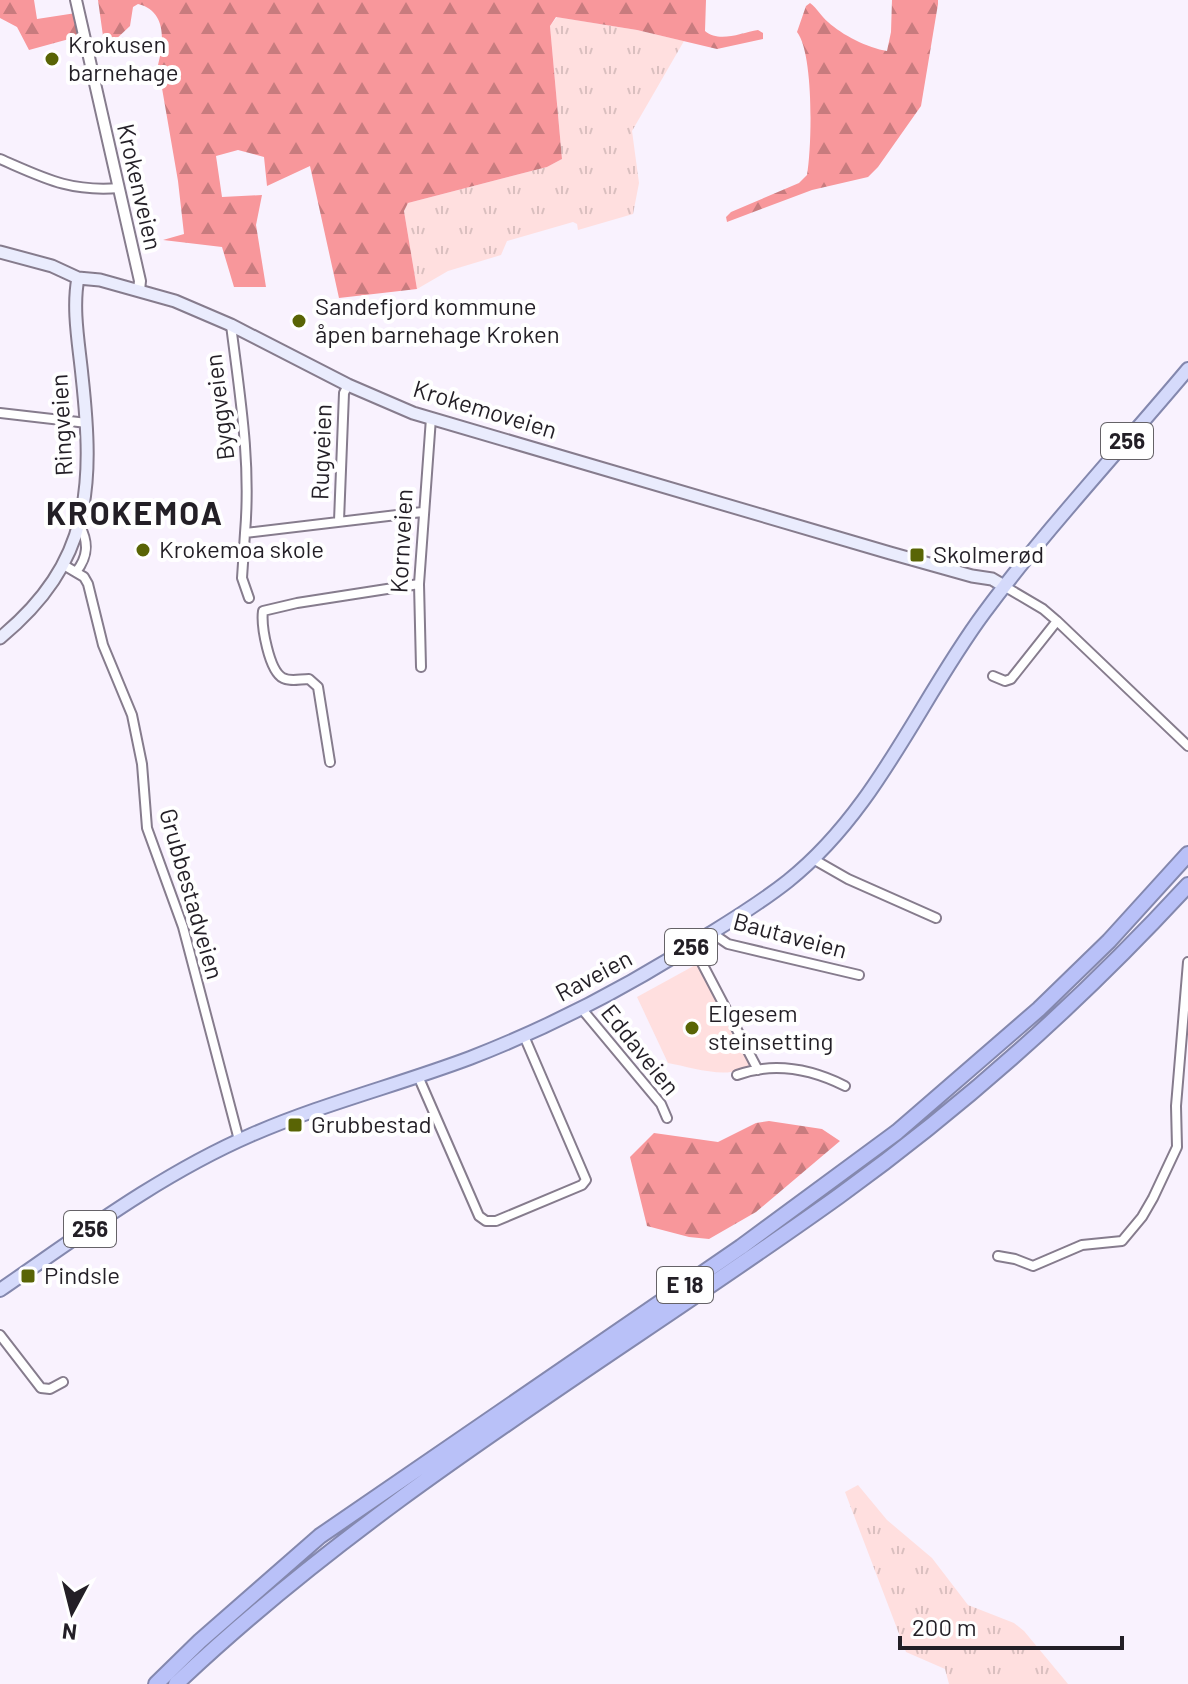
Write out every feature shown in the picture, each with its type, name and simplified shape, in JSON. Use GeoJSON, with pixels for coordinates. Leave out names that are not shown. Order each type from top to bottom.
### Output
{"type":"FeatureCollection","features":[{"type":"Feature","properties":{"kind":"highway","name":"E 18"},"geometry":{"type":"LineString","coordinates":[[156,1684],[200,1641],[320,1536],[741,1247],[897,1132],[1039,1009],[1109,941],[1188,854]]}},
{"type":"Feature","properties":{"kind":"highway","name":"E 18"},"geometry":{"type":"LineString","coordinates":[[176,1684],[289,1583],[404,1495],[755,1255],[937,1122],[1082,995],[1188,885]]}},
{"type":"Feature","properties":{"kind":"main road","name":"Krokemoveien"},"geometry":{"type":"LineString","coordinates":[[0,252],[52,266],[78,278],[100,280],[175,301],[231,325],[348,385],[431,418],[972,576],[996,588],[1004,586]]}},
{"type":"Feature","properties":{"kind":"main road","name":"Ringveien"},"geometry":{"type":"LineString","coordinates":[[0,638],[41,598],[80,526],[89,466],[77,315],[78,278]]}},
{"type":"Feature","properties":{"kind":"main road","name":"Raveien"},"geometry":{"type":"LineString","coordinates":[[0,1290],[154,1187],[239,1140],[524,1036],[693,946],[767,897],[813,859],[867,797],[969,635],[1004,586],[1188,369]]}},
{"type":"Feature","properties":{"kind":"street","name":"Krokenveien"},"geometry":{"type":"LineString","coordinates":[[76,0],[140,281],[139,290]]}},
{"type":"Feature","properties":{"kind":"street"},"geometry":{"type":"LineString","coordinates":[[0,159],[73,187],[98,190],[119,188]]}},
{"type":"Feature","properties":{"kind":"street","name":"Byggveien"},"geometry":{"type":"LineString","coordinates":[[231,325],[247,450],[248,496],[242,578],[249,598]]}},
{"type":"Feature","properties":{"kind":"street","name":"Rugveien"},"geometry":{"type":"LineString","coordinates":[[339,521],[344,393],[348,385]]}},
{"type":"Feature","properties":{"kind":"street"},"geometry":{"type":"LineString","coordinates":[[0,413],[87,423]]}},
{"type":"Feature","properties":{"kind":"street","name":"Kornveien"},"geometry":{"type":"LineString","coordinates":[[421,667],[419,584],[431,418]]}},
{"type":"Feature","properties":{"kind":"street"},"geometry":{"type":"LineString","coordinates":[[245,533],[422,512]]}},
{"type":"Feature","properties":{"kind":"street"},"geometry":{"type":"LineString","coordinates":[[62,564],[76,572],[86,554],[86,540],[80,526]]}},
{"type":"Feature","properties":{"kind":"street","name":"Grubbestadveien"},"geometry":{"type":"LineString","coordinates":[[76,572],[88,584],[103,645],[132,715],[142,764],[147,828],[183,927],[239,1140]]}},
{"type":"Feature","properties":{"kind":"street"},"geometry":{"type":"LineString","coordinates":[[330,762],[318,687],[309,679],[287,680],[276,672],[262,627],[263,611],[419,584]]}},
{"type":"Feature","properties":{"kind":"street"},"geometry":{"type":"LineString","coordinates":[[1004,586],[1057,621],[1188,746]]}},
{"type":"Feature","properties":{"kind":"street"},"geometry":{"type":"LineString","coordinates":[[993,676],[1005,681],[1011,679],[1057,621]]}},
{"type":"Feature","properties":{"kind":"street"},"geometry":{"type":"LineString","coordinates":[[813,859],[848,879],[936,918]]}},
{"type":"Feature","properties":{"kind":"street","name":"Bautaveien"},"geometry":{"type":"LineString","coordinates":[[712,933],[728,944],[859,975]]}},
{"type":"Feature","properties":{"kind":"street"},"geometry":{"type":"LineString","coordinates":[[693,946],[758,1070]]}},
{"type":"Feature","properties":{"kind":"street"},"geometry":{"type":"LineString","coordinates":[[998,1256],[1037,1265],[1082,1245],[1122,1241],[1142,1217],[1177,1147],[1176,1106],[1188,962]]}},
{"type":"Feature","properties":{"kind":"street","name":"Eddaveien"},"geometry":{"type":"LineString","coordinates":[[581,1008],[661,1104],[667,1118]]}},
{"type":"Feature","properties":{"kind":"street"},"geometry":{"type":"LineString","coordinates":[[418,1076],[479,1216],[486,1221],[496,1221],[582,1185],[586,1180],[524,1036]]}},
{"type":"Feature","properties":{"kind":"street"},"geometry":{"type":"LineString","coordinates":[[737,1075],[758,1070],[798,1069],[845,1086]]}},
{"type":"Feature","properties":{"kind":"street"},"geometry":{"type":"LineString","coordinates":[[0,1335],[41,1388],[50,1389],[63,1382]]}},
{"type":"Feature","properties":{"kind":"green space"},"geometry":{"type":"Polygon","coordinates":[[[0,0],[34,0],[37,19],[76,13],[80,36],[29,50],[17,27],[0,18],[0,0]]]}},
{"type":"Feature","properties":{"kind":"green space"},"geometry":{"type":"Polygon","coordinates":[[[98,0],[706,0],[705,31],[723,37],[758,30],[763,33],[763,39],[717,49],[637,30],[556,17],[550,26],[562,159],[547,167],[408,203],[404,211],[417,289],[339,298],[310,166],[267,186],[264,157],[238,150],[216,156],[222,197],[262,195],[256,225],[266,287],[234,287],[222,247],[163,240],[184,234],[158,65],[162,37],[159,20],[154,13],[138,4],[133,7],[130,26],[113,42],[106,41],[98,0]]]}},
{"type":"Feature","properties":{"kind":"green space"},"geometry":{"type":"Polygon","coordinates":[[[892,0],[938,0],[938,4],[921,106],[878,167],[868,177],[812,190],[727,222],[726,217],[731,212],[799,183],[807,175],[811,123],[809,79],[803,43],[797,32],[806,6],[810,3],[828,22],[848,36],[887,51],[892,0]]]}},
{"type":"Feature","properties":{"kind":"green space"},"geometry":{"type":"Polygon","coordinates":[[[557,17],[684,41],[632,131],[639,183],[633,214],[578,230],[573,222],[507,241],[501,255],[448,271],[417,289],[404,211],[408,203],[547,167],[562,159],[550,26],[557,17]]]}},
{"type":"Feature","properties":{"kind":"green space","name":"Elgesem steinsetting"},"geometry":{"type":"Polygon","coordinates":[[[699,963],[749,1059],[749,1065],[741,1070],[710,1072],[668,1063],[637,997],[699,963]]]}},
{"type":"Feature","properties":{"kind":"green space"},"geometry":{"type":"Polygon","coordinates":[[[769,1121],[822,1129],[840,1141],[756,1212],[709,1239],[647,1226],[630,1157],[654,1133],[718,1142],[756,1123],[769,1121]]]}},
{"type":"Feature","properties":{"kind":"green space"},"geometry":{"type":"Polygon","coordinates":[[[858,1485],[887,1520],[932,1558],[968,1605],[1014,1623],[1068,1684],[949,1684],[945,1669],[906,1652],[845,1492],[858,1485]]]}},
{"type":"Feature","properties":{"kind":"place","name":"Krokusen barnehage"},"geometry":{"type":"Point","coordinates":[52,59]}},
{"type":"Feature","properties":{"kind":"place","name":"Sandefjord kommune åpen barnehage Kroken"},"geometry":{"type":"Point","coordinates":[299,321]}},
{"type":"Feature","properties":{"kind":"place","name":"Krokemoa skole"},"geometry":{"type":"Point","coordinates":[143,550]}},
{"type":"Feature","properties":{"kind":"place","name":"Skolmerød"},"geometry":{"type":"Point","coordinates":[917,555]}},
{"type":"Feature","properties":{"kind":"place","name":"Elgesem steinsetting"},"geometry":{"type":"Point","coordinates":[692,1028]}},
{"type":"Feature","properties":{"kind":"place","name":"Grubbestad"},"geometry":{"type":"Point","coordinates":[295,1125]}},
{"type":"Feature","properties":{"kind":"place","name":"Pindsle"},"geometry":{"type":"Point","coordinates":[28,1276]}},
{"type":"Feature","properties":{"kind":"district","name":"KROKEMOA"},"geometry":{"type":"Point","coordinates":[135,514]}}]}
